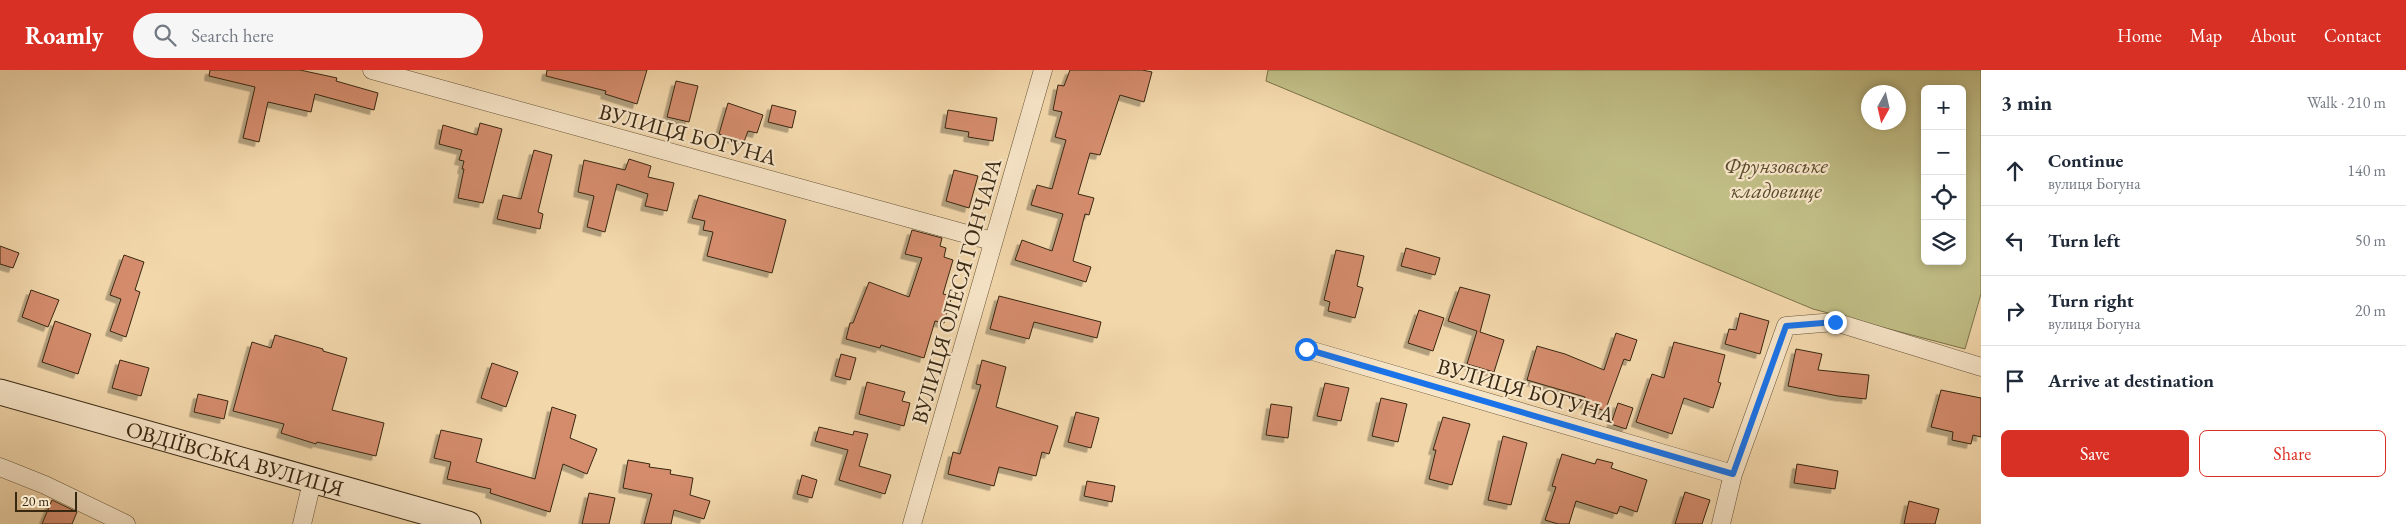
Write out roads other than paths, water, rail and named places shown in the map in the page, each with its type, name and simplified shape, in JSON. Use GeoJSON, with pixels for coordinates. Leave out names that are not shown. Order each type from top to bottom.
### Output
{"type":"FeatureCollection","features":[{"type":"Feature","properties":{"kind":"main road","name":"ОВДІЇВСЬКА ВУЛИЦЯ"},"geometry":{"type":"LineString","coordinates":[[0,392],[312,482],[468,524]]}},
{"type":"Feature","properties":{"kind":"street","name":"ВУЛИЦЯ БОГУНА"},"geometry":{"type":"LineString","coordinates":[[372,70],[992,241]]}},
{"type":"Feature","properties":{"kind":"street","name":"ВУЛИЦЯ ОЛЕСЯ ГОНЧАРА"},"geometry":{"type":"LineString","coordinates":[[912,524],[992,241],[1043,70]]}},
{"type":"Feature","properties":{"kind":"street"},"geometry":{"type":"LineString","coordinates":[[1721,524],[1733,474],[1786,326],[1835,322],[1981,367]]}},
{"type":"Feature","properties":{"kind":"street","name":"ВУЛИЦЯ БОГУНА"},"geometry":{"type":"LineString","coordinates":[[1306,349],[1733,474]]}},
{"type":"Feature","properties":{"kind":"street"},"geometry":{"type":"LineString","coordinates":[[0,467],[45,485],[126,524]]}},
{"type":"Feature","properties":{"kind":"street"},"geometry":{"type":"LineString","coordinates":[[302,524],[312,482]]}},
{"type":"Feature","properties":{"kind":"park label","name":"Фрунзовське кладовище"},"geometry":{"type":"Point","coordinates":[1776,178]}}]}
